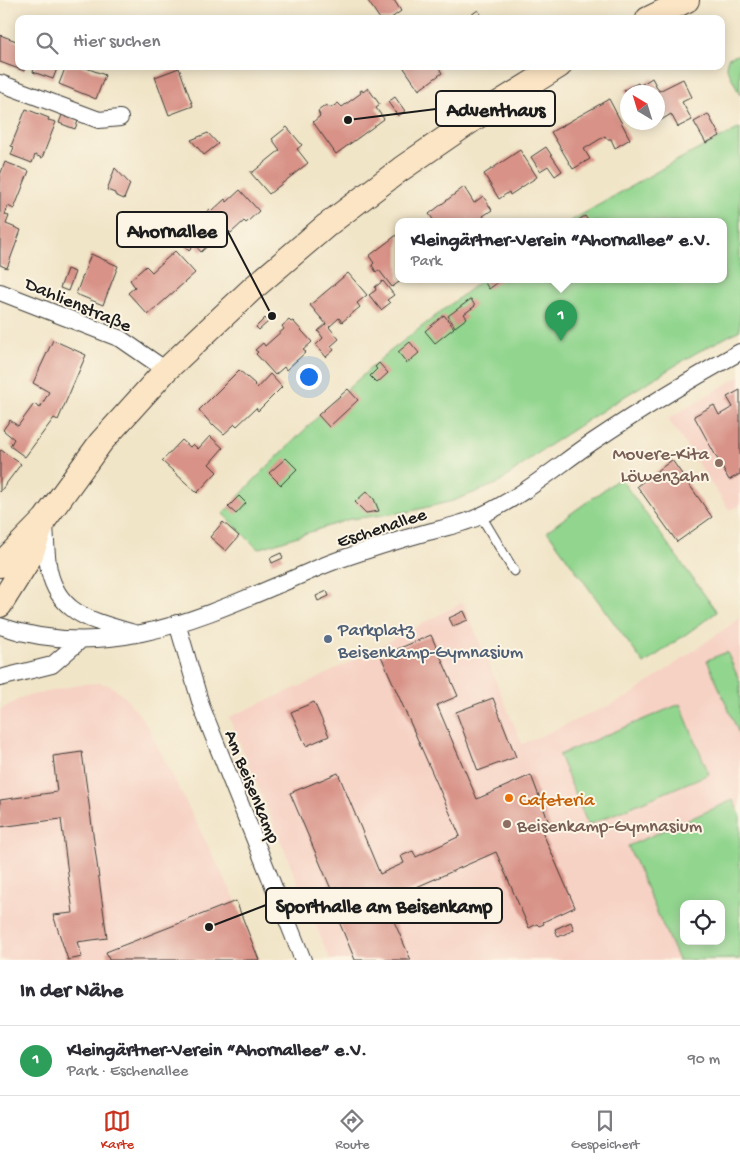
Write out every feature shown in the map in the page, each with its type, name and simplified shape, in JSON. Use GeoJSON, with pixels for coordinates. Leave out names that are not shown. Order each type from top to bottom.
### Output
{"type":"FeatureCollection","features":[{"type":"Feature","properties":{"kind":"main road"},"geometry":{"type":"LineString","coordinates":[[0,565],[44,519],[101,442],[166,370],[252,290],[327,225],[401,170],[475,118],[553,70]]}},
{"type":"Feature","properties":{"kind":"main road"},"geometry":{"type":"LineString","coordinates":[[0,605],[30,557],[44,519]]}},
{"type":"Feature","properties":{"kind":"street"},"geometry":{"type":"LineString","coordinates":[[0,83],[98,120],[120,118]]}},
{"type":"Feature","properties":{"kind":"street","name":"Dahlienstraße"},"geometry":{"type":"LineString","coordinates":[[0,292],[121,339],[166,370]]}},
{"type":"Feature","properties":{"kind":"street","name":"Eschenallee"},"geometry":{"type":"LineString","coordinates":[[0,626],[26,634],[81,640],[139,635],[177,624],[260,593],[336,561],[390,542],[481,516],[522,492],[592,443],[706,370],[740,352]]}},
{"type":"Feature","properties":{"kind":"street"},"geometry":{"type":"LineString","coordinates":[[44,519],[49,569],[60,598],[69,608],[79,614],[94,621],[139,635]]}},
{"type":"Feature","properties":{"kind":"street","name":"Am Beisenkamp"},"geometry":{"type":"LineString","coordinates":[[177,624],[202,708],[303,960]]}},
{"type":"Feature","properties":{"kind":"street"},"geometry":{"type":"LineString","coordinates":[[0,678],[52,665],[81,640]]}},
{"type":"Feature","properties":{"kind":"lane"},"geometry":{"type":"LineString","coordinates":[[481,516],[514,571]]}},
{"type":"Feature","properties":{"kind":"shaded area","name":"Movere-Kita Löwenzahn"},"geometry":{"type":"Polygon","coordinates":[[[740,376],[740,506],[729,510],[668,419],[740,376]]]}},
{"type":"Feature","properties":{"kind":"shaded area","name":"Beisenkamp-Gymnasium"},"geometry":{"type":"Polygon","coordinates":[[[463,602],[522,744],[628,697],[740,618],[740,960],[330,960],[229,717],[319,678],[463,602]]]}},
{"type":"Feature","properties":{"kind":"shaded area"},"geometry":{"type":"Polygon","coordinates":[[[100,683],[111,686],[127,699],[147,725],[236,901],[106,952],[109,960],[0,960],[0,710],[23,697],[83,684],[100,683]]]}},
{"type":"Feature","properties":{"kind":"green space"},"geometry":{"type":"Polygon","coordinates":[[[740,54],[740,95],[726,66],[728,58],[740,54]]]}},
{"type":"Feature","properties":{"kind":"green space"},"geometry":{"type":"Polygon","coordinates":[[[740,128],[740,330],[696,353],[617,401],[545,448],[499,483],[453,501],[407,512],[350,519],[258,549],[223,514],[255,479],[332,403],[384,356],[478,283],[727,283],[727,218],[576,218],[670,164],[740,128]]]}},
{"type":"Feature","properties":{"kind":"green space"},"geometry":{"type":"Polygon","coordinates":[[[620,478],[717,612],[644,664],[547,531],[620,478]]]}},
{"type":"Feature","properties":{"kind":"green space"},"geometry":{"type":"Polygon","coordinates":[[[727,652],[740,682],[740,736],[707,660],[727,652]]]}},
{"type":"Feature","properties":{"kind":"green space"},"geometry":{"type":"Polygon","coordinates":[[[680,704],[709,774],[588,825],[559,755],[680,704]]]}},
{"type":"Feature","properties":{"kind":"green space"},"geometry":{"type":"Polygon","coordinates":[[[733,800],[740,815],[740,959],[678,960],[628,846],[733,800]]]}},
{"type":"Feature","properties":{"kind":"building"},"geometry":{"type":"Polygon","coordinates":[[[394,0],[401,11],[396,15],[377,15],[368,1],[394,0]]]}},
{"type":"Feature","properties":{"kind":"building"},"geometry":{"type":"Polygon","coordinates":[[[478,10],[481,15],[471,15],[478,10]]]}},
{"type":"Feature","properties":{"kind":"building"},"geometry":{"type":"Polygon","coordinates":[[[0,35],[15,41],[15,68],[0,62],[0,35]]]}},
{"type":"Feature","properties":{"kind":"building"},"geometry":{"type":"Polygon","coordinates":[[[34,70],[56,70],[53,79],[33,72],[34,70]]]}},
{"type":"Feature","properties":{"kind":"building"},"geometry":{"type":"Polygon","coordinates":[[[64,70],[92,70],[105,75],[96,99],[59,84],[64,70]]]}},
{"type":"Feature","properties":{"kind":"building"},"geometry":{"type":"Polygon","coordinates":[[[174,70],[180,70],[193,106],[169,115],[155,77],[174,70]]]}},
{"type":"Feature","properties":{"kind":"building"},"geometry":{"type":"Polygon","coordinates":[[[405,70],[440,70],[442,73],[419,90],[405,70]]]}},
{"type":"Feature","properties":{"kind":"building"},"geometry":{"type":"Polygon","coordinates":[[[652,78],[656,85],[641,85],[652,78]]]}},
{"type":"Feature","properties":{"kind":"building"},"geometry":{"type":"Polygon","coordinates":[[[683,79],[692,97],[682,102],[692,120],[678,127],[671,114],[665,118],[665,88],[683,79]]]}},
{"type":"Feature","properties":{"kind":"building"},"geometry":{"type":"Polygon","coordinates":[[[368,88],[380,105],[376,108],[384,119],[336,154],[313,122],[320,116],[318,111],[326,105],[331,108],[338,103],[342,107],[361,93],[360,91],[362,90],[363,92],[368,88]]]}},
{"type":"Feature","properties":{"kind":"building"},"geometry":{"type":"Polygon","coordinates":[[[395,97],[405,111],[398,116],[388,102],[395,97]]]}},
{"type":"Feature","properties":{"kind":"building"},"geometry":{"type":"Polygon","coordinates":[[[609,99],[620,120],[620,130],[625,130],[630,139],[615,148],[611,139],[607,139],[605,136],[584,149],[590,159],[573,169],[551,132],[609,99]]]}},
{"type":"Feature","properties":{"kind":"building"},"geometry":{"type":"Polygon","coordinates":[[[26,109],[56,122],[42,158],[35,155],[32,163],[11,155],[14,147],[11,146],[26,109]]]}},
{"type":"Feature","properties":{"kind":"building"},"geometry":{"type":"Polygon","coordinates":[[[708,114],[720,136],[706,143],[694,122],[708,114]]]}},
{"type":"Feature","properties":{"kind":"building"},"geometry":{"type":"Polygon","coordinates":[[[62,115],[78,121],[75,129],[59,123],[62,115]]]}},
{"type":"Feature","properties":{"kind":"building"},"geometry":{"type":"Polygon","coordinates":[[[287,127],[302,145],[297,149],[308,163],[269,194],[250,172],[253,172],[280,150],[272,139],[287,127]]]}},
{"type":"Feature","properties":{"kind":"building"},"geometry":{"type":"Polygon","coordinates":[[[208,133],[218,144],[204,155],[191,140],[208,133]]]}},
{"type":"Feature","properties":{"kind":"building"},"geometry":{"type":"Polygon","coordinates":[[[546,147],[562,171],[555,176],[548,166],[540,171],[531,157],[546,147]]]}},
{"type":"Feature","properties":{"kind":"building"},"geometry":{"type":"Polygon","coordinates":[[[520,150],[537,177],[510,195],[509,192],[499,199],[484,174],[520,150]]]}},
{"type":"Feature","properties":{"kind":"building"},"geometry":{"type":"Polygon","coordinates":[[[5,162],[29,171],[14,209],[8,206],[5,215],[9,216],[6,224],[21,230],[7,268],[0,265],[0,175],[5,162]]]}},
{"type":"Feature","properties":{"kind":"building"},"geometry":{"type":"Polygon","coordinates":[[[115,168],[130,184],[124,199],[107,190],[115,168]]]}},
{"type":"Feature","properties":{"kind":"building"},"geometry":{"type":"Polygon","coordinates":[[[464,187],[474,203],[483,196],[492,210],[483,216],[484,218],[432,218],[429,214],[464,187]]]}},
{"type":"Feature","properties":{"kind":"building"},"geometry":{"type":"Polygon","coordinates":[[[240,190],[259,211],[231,233],[229,231],[216,242],[214,240],[201,252],[195,245],[189,251],[178,238],[184,233],[182,230],[195,218],[197,220],[210,209],[212,211],[225,199],[227,202],[240,190]]]}},
{"type":"Feature","properties":{"kind":"building"},"geometry":{"type":"Polygon","coordinates":[[[167,225],[178,238],[170,245],[159,232],[167,225]]]}},
{"type":"Feature","properties":{"kind":"building"},"geometry":{"type":"Polygon","coordinates":[[[395,236],[395,283],[398,283],[392,287],[379,270],[376,272],[372,265],[374,263],[369,256],[395,236]]]}},
{"type":"Feature","properties":{"kind":"building"},"geometry":{"type":"Polygon","coordinates":[[[175,251],[195,273],[148,315],[128,293],[135,287],[130,280],[146,266],[152,272],[175,251]]]}},
{"type":"Feature","properties":{"kind":"building"},"geometry":{"type":"Polygon","coordinates":[[[91,254],[118,266],[103,305],[76,294],[91,254]]]}},
{"type":"Feature","properties":{"kind":"building"},"geometry":{"type":"Polygon","coordinates":[[[67,269],[75,272],[68,291],[60,288],[67,269]]]}},
{"type":"Feature","properties":{"kind":"building"},"geometry":{"type":"Polygon","coordinates":[[[348,273],[367,295],[357,303],[360,307],[342,322],[339,318],[329,327],[339,339],[331,346],[334,350],[326,357],[316,345],[323,338],[318,331],[326,324],[310,305],[348,273]]]}},
{"type":"Feature","properties":{"kind":"building"},"geometry":{"type":"Polygon","coordinates":[[[383,281],[394,295],[387,300],[390,303],[381,310],[369,295],[383,281]]]}},
{"type":"Feature","properties":{"kind":"building"},"geometry":{"type":"Polygon","coordinates":[[[485,283],[497,283],[489,289],[485,283]]]}},
{"type":"Feature","properties":{"kind":"building"},"geometry":{"type":"Polygon","coordinates":[[[471,299],[475,306],[464,314],[467,318],[455,327],[448,316],[471,299]]]}},
{"type":"Feature","properties":{"kind":"building"},"geometry":{"type":"Polygon","coordinates":[[[444,315],[454,328],[435,343],[425,331],[444,315]]]}},
{"type":"Feature","properties":{"kind":"building"},"geometry":{"type":"Polygon","coordinates":[[[265,318],[268,322],[259,330],[256,327],[265,318]]]}},
{"type":"Feature","properties":{"kind":"building"},"geometry":{"type":"Polygon","coordinates":[[[289,320],[293,321],[312,342],[303,350],[306,352],[286,370],[284,367],[275,375],[256,354],[258,352],[255,350],[263,343],[265,346],[284,329],[282,326],[289,320]]]}},
{"type":"Feature","properties":{"kind":"building"},"geometry":{"type":"Polygon","coordinates":[[[53,340],[86,355],[58,420],[54,418],[25,457],[10,446],[14,439],[3,430],[10,420],[18,426],[34,404],[40,408],[49,392],[33,383],[53,340]]]}},
{"type":"Feature","properties":{"kind":"building"},"geometry":{"type":"Polygon","coordinates":[[[410,342],[419,353],[407,363],[398,352],[410,342]]]}},
{"type":"Feature","properties":{"kind":"building"},"geometry":{"type":"Polygon","coordinates":[[[379,363],[388,373],[377,383],[370,376],[377,369],[375,367],[379,363]]]}},
{"type":"Feature","properties":{"kind":"building"},"geometry":{"type":"Polygon","coordinates":[[[239,370],[257,388],[270,374],[282,387],[258,411],[256,408],[237,426],[235,424],[224,434],[213,426],[199,410],[239,370]]]}},
{"type":"Feature","properties":{"kind":"building"},"geometry":{"type":"Polygon","coordinates":[[[348,389],[358,400],[329,427],[318,415],[348,389]]]}},
{"type":"Feature","properties":{"kind":"building"},"geometry":{"type":"Polygon","coordinates":[[[740,390],[740,474],[729,480],[694,416],[714,405],[719,415],[733,407],[727,397],[740,390]]]}},
{"type":"Feature","properties":{"kind":"building"},"geometry":{"type":"Polygon","coordinates":[[[210,436],[223,448],[209,464],[217,472],[197,493],[162,461],[182,440],[190,447],[193,444],[198,449],[210,436]]]}},
{"type":"Feature","properties":{"kind":"building"},"geometry":{"type":"Polygon","coordinates":[[[0,451],[21,464],[0,492],[0,451]]]}},
{"type":"Feature","properties":{"kind":"building"},"geometry":{"type":"Polygon","coordinates":[[[286,458],[297,469],[281,485],[269,473],[286,458]]]}},
{"type":"Feature","properties":{"kind":"building"},"geometry":{"type":"Polygon","coordinates":[[[672,460],[712,517],[677,542],[637,486],[672,460]]]}},
{"type":"Feature","properties":{"kind":"building"},"geometry":{"type":"Polygon","coordinates":[[[367,491],[374,499],[379,511],[366,513],[355,502],[367,491]]]}},
{"type":"Feature","properties":{"kind":"building"},"geometry":{"type":"Polygon","coordinates":[[[239,496],[246,503],[236,514],[228,507],[239,496]]]}},
{"type":"Feature","properties":{"kind":"building"},"geometry":{"type":"Polygon","coordinates":[[[223,522],[239,536],[226,551],[210,537],[223,522]]]}},
{"type":"Feature","properties":{"kind":"building"},"geometry":{"type":"Polygon","coordinates":[[[281,553],[283,558],[272,563],[270,558],[281,553]]]}},
{"type":"Feature","properties":{"kind":"building"},"geometry":{"type":"Polygon","coordinates":[[[327,591],[329,596],[318,601],[316,596],[327,591]]]}},
{"type":"Feature","properties":{"kind":"building"},"geometry":{"type":"Polygon","coordinates":[[[464,611],[468,620],[453,626],[449,618],[464,611]]]}},
{"type":"Feature","properties":{"kind":"building"},"geometry":{"type":"Polygon","coordinates":[[[431,635],[458,696],[437,705],[477,799],[531,775],[551,828],[542,831],[575,907],[543,922],[544,924],[539,926],[537,924],[529,928],[496,852],[385,901],[411,960],[355,960],[333,907],[343,902],[337,887],[331,889],[290,793],[338,773],[380,874],[404,863],[401,856],[413,851],[416,857],[460,836],[381,656],[431,635]]]}},
{"type":"Feature","properties":{"kind":"building"},"geometry":{"type":"Polygon","coordinates":[[[493,698],[516,757],[478,771],[456,712],[493,698]]]}},
{"type":"Feature","properties":{"kind":"building"},"geometry":{"type":"Polygon","coordinates":[[[314,702],[329,736],[306,746],[291,712],[314,702]]]}},
{"type":"Feature","properties":{"kind":"building"},"geometry":{"type":"Polygon","coordinates":[[[82,752],[107,938],[77,942],[82,957],[68,960],[53,915],[73,913],[61,819],[0,827],[0,800],[57,792],[53,756],[82,752]]]}},
{"type":"Feature","properties":{"kind":"building"},"geometry":{"type":"Polygon","coordinates":[[[236,901],[259,960],[109,960],[106,952],[236,901]]]}},
{"type":"Feature","properties":{"kind":"building"},"geometry":{"type":"Polygon","coordinates":[[[571,922],[574,930],[558,937],[555,929],[571,922]]]}},
{"type":"Feature","properties":{"kind":"place","name":"Adventhaus"},"geometry":{"type":"Point","coordinates":[348,120]}},
{"type":"Feature","properties":{"kind":"place","name":"Ahornallee"},"geometry":{"type":"Point","coordinates":[272,316]}},
{"type":"Feature","properties":{"kind":"place","name":"Kleingärtner-Verein “Ahornallee” e.V."},"geometry":{"type":"Point","coordinates":[561,341]}},
{"type":"Feature","properties":{"kind":"place","name":"Movere-Kita Löwenzahn"},"geometry":{"type":"Point","coordinates":[719,463]}},
{"type":"Feature","properties":{"kind":"place","name":"Parkplatz Beisenkamp-Gymnasium"},"geometry":{"type":"Point","coordinates":[328,639]}},
{"type":"Feature","properties":{"kind":"place","name":"Cafeteria"},"geometry":{"type":"Point","coordinates":[509,798]}},
{"type":"Feature","properties":{"kind":"place","name":"Beisenkamp-Gymnasium"},"geometry":{"type":"Point","coordinates":[507,824]}},
{"type":"Feature","properties":{"kind":"place","name":"Sporthalle am Beisenkamp"},"geometry":{"type":"Point","coordinates":[209,927]}}]}
